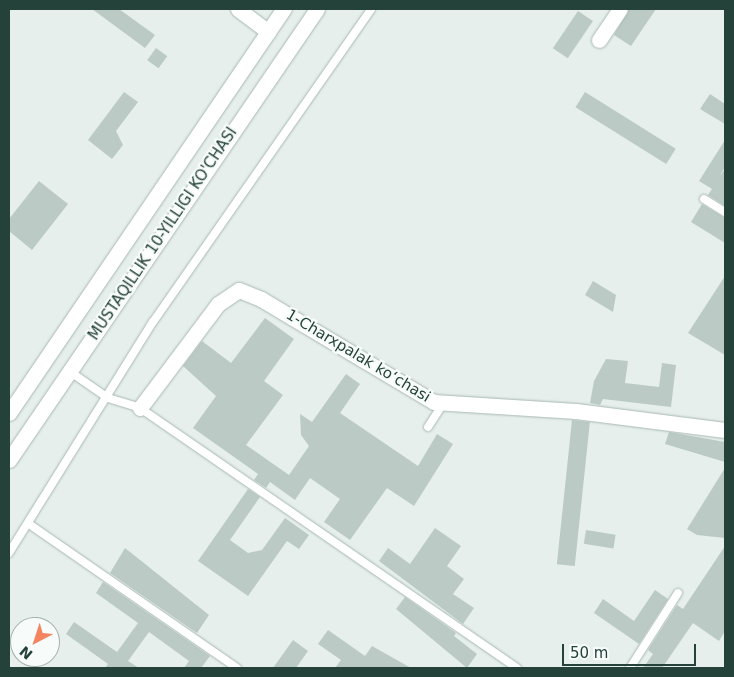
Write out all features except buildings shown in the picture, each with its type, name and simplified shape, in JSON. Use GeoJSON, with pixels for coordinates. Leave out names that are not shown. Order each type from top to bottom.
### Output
{"type":"FeatureCollection","features":[{"type":"Feature","properties":{"kind":"main road"},"geometry":{"type":"LineString","coordinates":[[238,9],[268,32]]}},
{"type":"Feature","properties":{"kind":"main road","name":"MUSTAQILLIK 10-YILLIGI KO'CHASI"},"geometry":{"type":"LineString","coordinates":[[9,413],[284,9]]}},
{"type":"Feature","properties":{"kind":"main road","name":"MUSTAQILLIK 10-YILLIGI KO'CHASI"},"geometry":{"type":"LineString","coordinates":[[9,460],[317,9]]}},
{"type":"Feature","properties":{"kind":"main road"},"geometry":{"type":"LineString","coordinates":[[599,40],[620,9]]}},
{"type":"Feature","properties":{"kind":"main road","name":"1-Charxpalak koʻchasi"},"geometry":{"type":"LineString","coordinates":[[140,408],[218,304],[239,290],[443,404],[576,411],[725,430]]}},
{"type":"Feature","properties":{"kind":"lane"},"geometry":{"type":"LineString","coordinates":[[9,552],[29,524],[108,398],[153,322],[371,9]]}},
{"type":"Feature","properties":{"kind":"lane"},"geometry":{"type":"LineString","coordinates":[[704,199],[725,212]]}},
{"type":"Feature","properties":{"kind":"lane"},"geometry":{"type":"LineString","coordinates":[[69,371],[108,398],[140,408],[517,668]]}},
{"type":"Feature","properties":{"kind":"lane"},"geometry":{"type":"LineString","coordinates":[[428,427],[443,404]]}},
{"type":"Feature","properties":{"kind":"lane"},"geometry":{"type":"LineString","coordinates":[[29,524],[237,668]]}},
{"type":"Feature","properties":{"kind":"lane"},"geometry":{"type":"LineString","coordinates":[[630,668],[678,593]]}}]}
